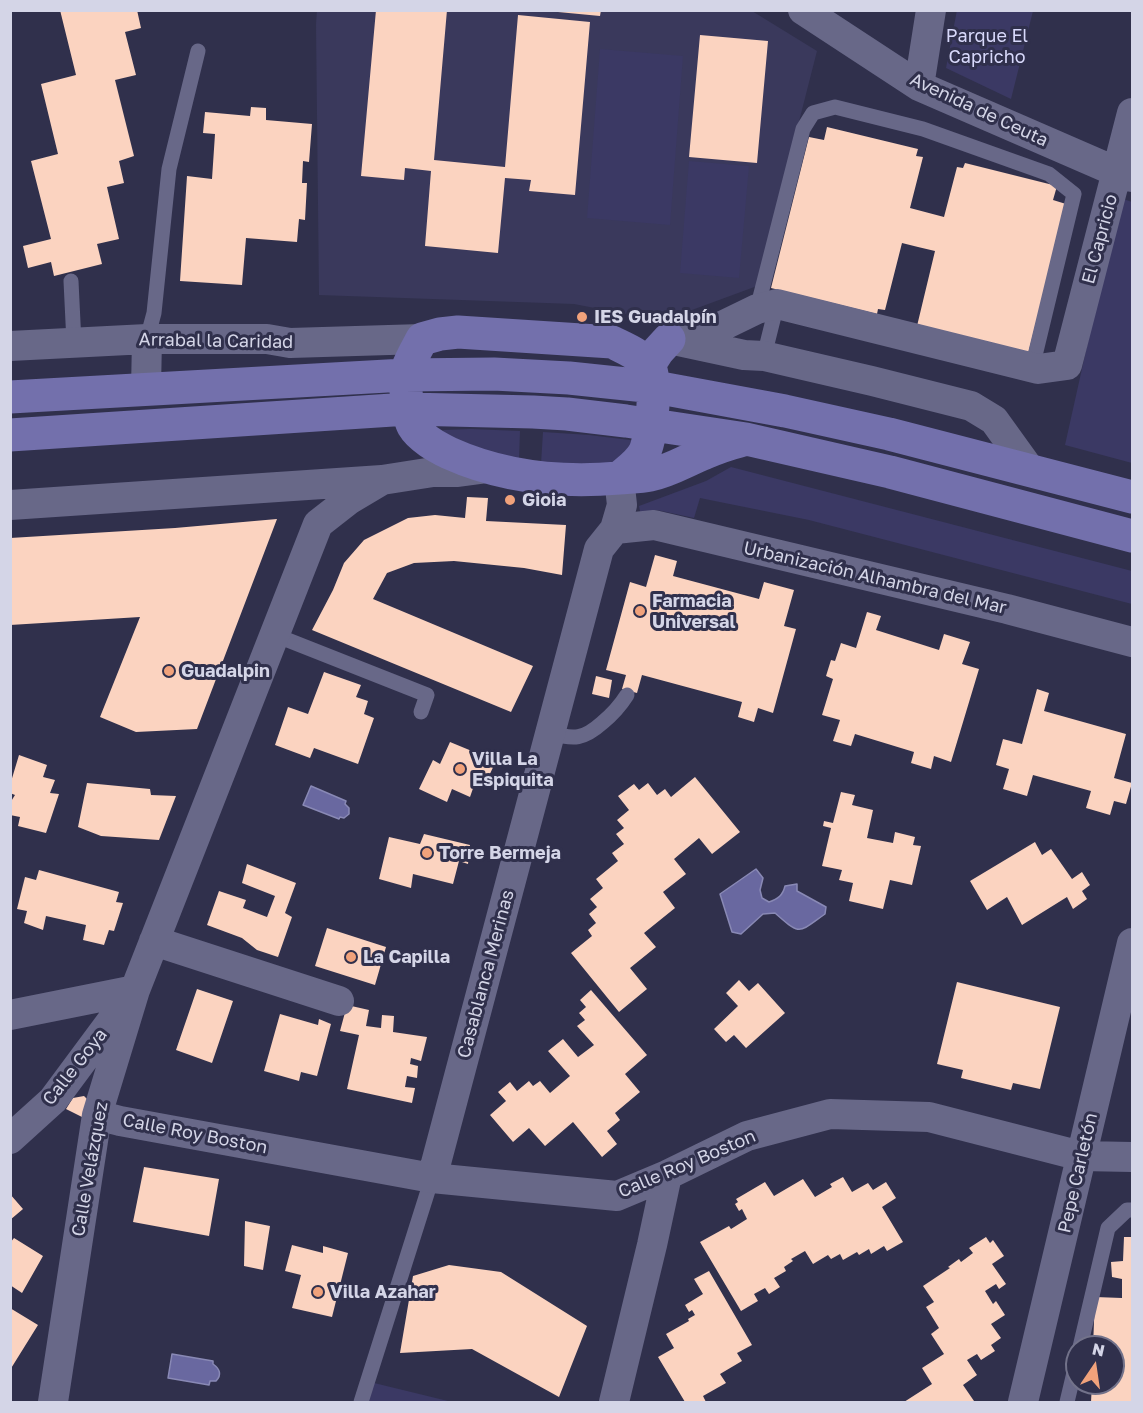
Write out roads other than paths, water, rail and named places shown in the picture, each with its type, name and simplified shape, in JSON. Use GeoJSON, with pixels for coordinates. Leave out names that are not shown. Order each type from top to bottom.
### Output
{"type":"FeatureCollection","features":[{"type":"Feature","properties":{"kind":"main road"},"geometry":{"type":"LineString","coordinates":[[652,376],[630,351],[612,342],[458,332],[422,339],[405,375],[408,409],[413,426],[425,438],[449,453],[488,468],[510,473],[557,479],[591,480],[639,476],[666,471],[706,452],[746,439]]}},
{"type":"Feature","properties":{"kind":"main road"},"geometry":{"type":"LineString","coordinates":[[619,478],[640,460],[646,451],[651,424],[652,376],[658,351],[669,339]]}},
{"type":"Feature","properties":{"kind":"main road"},"geometry":{"type":"LineString","coordinates":[[10,397],[405,375],[652,376],[785,411],[890,434],[1132,497]]}},
{"type":"Feature","properties":{"kind":"main road"},"geometry":{"type":"LineString","coordinates":[[10,435],[408,409],[533,412],[603,417],[746,439],[890,472],[1132,536]]}},
{"type":"Feature","properties":{"kind":"street","name":"Avenida de Ceuta"},"geometry":{"type":"LineString","coordinates":[[803,10],[919,86],[1125,175]]}},
{"type":"Feature","properties":{"kind":"street"},"geometry":{"type":"LineString","coordinates":[[919,86],[931,10]]}},
{"type":"Feature","properties":{"kind":"street","name":"El Capricio"},"geometry":{"type":"LineString","coordinates":[[1032,368],[1067,365],[1125,175],[1132,113]]}},
{"type":"Feature","properties":{"kind":"street"},"geometry":{"type":"LineString","coordinates":[[612,342],[669,339],[722,326],[767,306],[1032,368]]}},
{"type":"Feature","properties":{"kind":"street"},"geometry":{"type":"LineString","coordinates":[[146,389],[147,339]]}},
{"type":"Feature","properties":{"kind":"street","name":"Arrabal la Caridad"},"geometry":{"type":"LineString","coordinates":[[10,346],[147,339],[267,339],[290,343],[422,339]]}},
{"type":"Feature","properties":{"kind":"street"},"geometry":{"type":"LineString","coordinates":[[669,339],[744,356],[764,356],[971,406],[994,420],[1030,470]]}},
{"type":"Feature","properties":{"kind":"street"},"geometry":{"type":"LineString","coordinates":[[271,382],[290,343]]}},
{"type":"Feature","properties":{"kind":"street"},"geometry":{"type":"LineString","coordinates":[[10,506],[382,480],[433,472],[458,472],[488,468]]}},
{"type":"Feature","properties":{"kind":"street","name":"Casablanca Merinas"},"geometry":{"type":"LineString","coordinates":[[432,1178],[599,549],[615,529],[622,505],[619,478]]}},
{"type":"Feature","properties":{"kind":"street"},"geometry":{"type":"LineString","coordinates":[[271,488],[292,495],[303,503],[318,524],[350,499],[382,480]]}},
{"type":"Feature","properties":{"kind":"street","name":"Calle Velázquez"},"geometry":{"type":"LineString","coordinates":[[53,1402],[97,1115],[135,990],[318,524]]}},
{"type":"Feature","properties":{"kind":"street","name":"Urbanización Alhambra del Mar"},"geometry":{"type":"LineString","coordinates":[[615,529],[654,525],[1007,609],[1132,642]]}},
{"type":"Feature","properties":{"kind":"street"},"geometry":{"type":"LineString","coordinates":[[154,941],[339,1001]]}},
{"type":"Feature","properties":{"kind":"street","name":"Pepe Carletón"},"geometry":{"type":"LineString","coordinates":[[1023,1402],[1132,943]]}},
{"type":"Feature","properties":{"kind":"street"},"geometry":{"type":"LineString","coordinates":[[10,1015],[135,990]]}},
{"type":"Feature","properties":{"kind":"street","name":"Calle Goya"},"geometry":{"type":"LineString","coordinates":[[10,1139],[53,1100],[135,990]]}},
{"type":"Feature","properties":{"kind":"street","name":"Calle Roy Boston"},"geometry":{"type":"LineString","coordinates":[[97,1115],[432,1178],[617,1196],[667,1175],[747,1136],[830,1114],[929,1117],[1082,1156],[1132,1158]]}},
{"type":"Feature","properties":{"kind":"street"},"geometry":{"type":"LineString","coordinates":[[614,1402],[667,1175]]}},
{"type":"Feature","properties":{"kind":"lane"},"geometry":{"type":"LineString","coordinates":[[147,339],[154,313],[169,169],[198,51]]}},
{"type":"Feature","properties":{"kind":"lane"},"geometry":{"type":"LineString","coordinates":[[764,356],[767,306],[803,129],[813,113],[835,107],[922,129],[1049,174],[1074,194],[1032,368]]}},
{"type":"Feature","properties":{"kind":"lane"},"geometry":{"type":"LineString","coordinates":[[71,281],[74,343]]}},
{"type":"Feature","properties":{"kind":"lane"},"geometry":{"type":"LineString","coordinates":[[275,635],[427,695],[421,712]]}},
{"type":"Feature","properties":{"kind":"lane"},"geometry":{"type":"LineString","coordinates":[[550,733],[563,737],[590,734],[615,712],[627,695]]}},
{"type":"Feature","properties":{"kind":"lane","name":"Casablanca Merinas"},"geometry":{"type":"LineString","coordinates":[[361,1402],[432,1178]]}},
{"type":"Feature","properties":{"kind":"lane"},"geometry":{"type":"LineString","coordinates":[[1083,1335],[1108,1228],[1127,1210],[1132,1210]]}},
{"type":"Feature","properties":{"kind":"place","name":"IES Guadalpín"},"geometry":{"type":"Point","coordinates":[582,317]}},
{"type":"Feature","properties":{"kind":"place","name":"Gioia"},"geometry":{"type":"Point","coordinates":[510,500]}},
{"type":"Feature","properties":{"kind":"place","name":"Farmacia Universal"},"geometry":{"type":"Point","coordinates":[640,611]}},
{"type":"Feature","properties":{"kind":"place","name":"Guadalpin"},"geometry":{"type":"Point","coordinates":[169,671]}},
{"type":"Feature","properties":{"kind":"place","name":"Villa La Espiquita"},"geometry":{"type":"Point","coordinates":[460,769]}},
{"type":"Feature","properties":{"kind":"place","name":"Torre Bermeja"},"geometry":{"type":"Point","coordinates":[427,853]}},
{"type":"Feature","properties":{"kind":"place","name":"La Capilla"},"geometry":{"type":"Point","coordinates":[351,957]}},
{"type":"Feature","properties":{"kind":"place","name":"Villa Azahar"},"geometry":{"type":"Point","coordinates":[318,1292]}},
{"type":"Feature","properties":{"kind":"park label","name":"Parque El Capricho"},"geometry":{"type":"Point","coordinates":[987,46]}}]}
